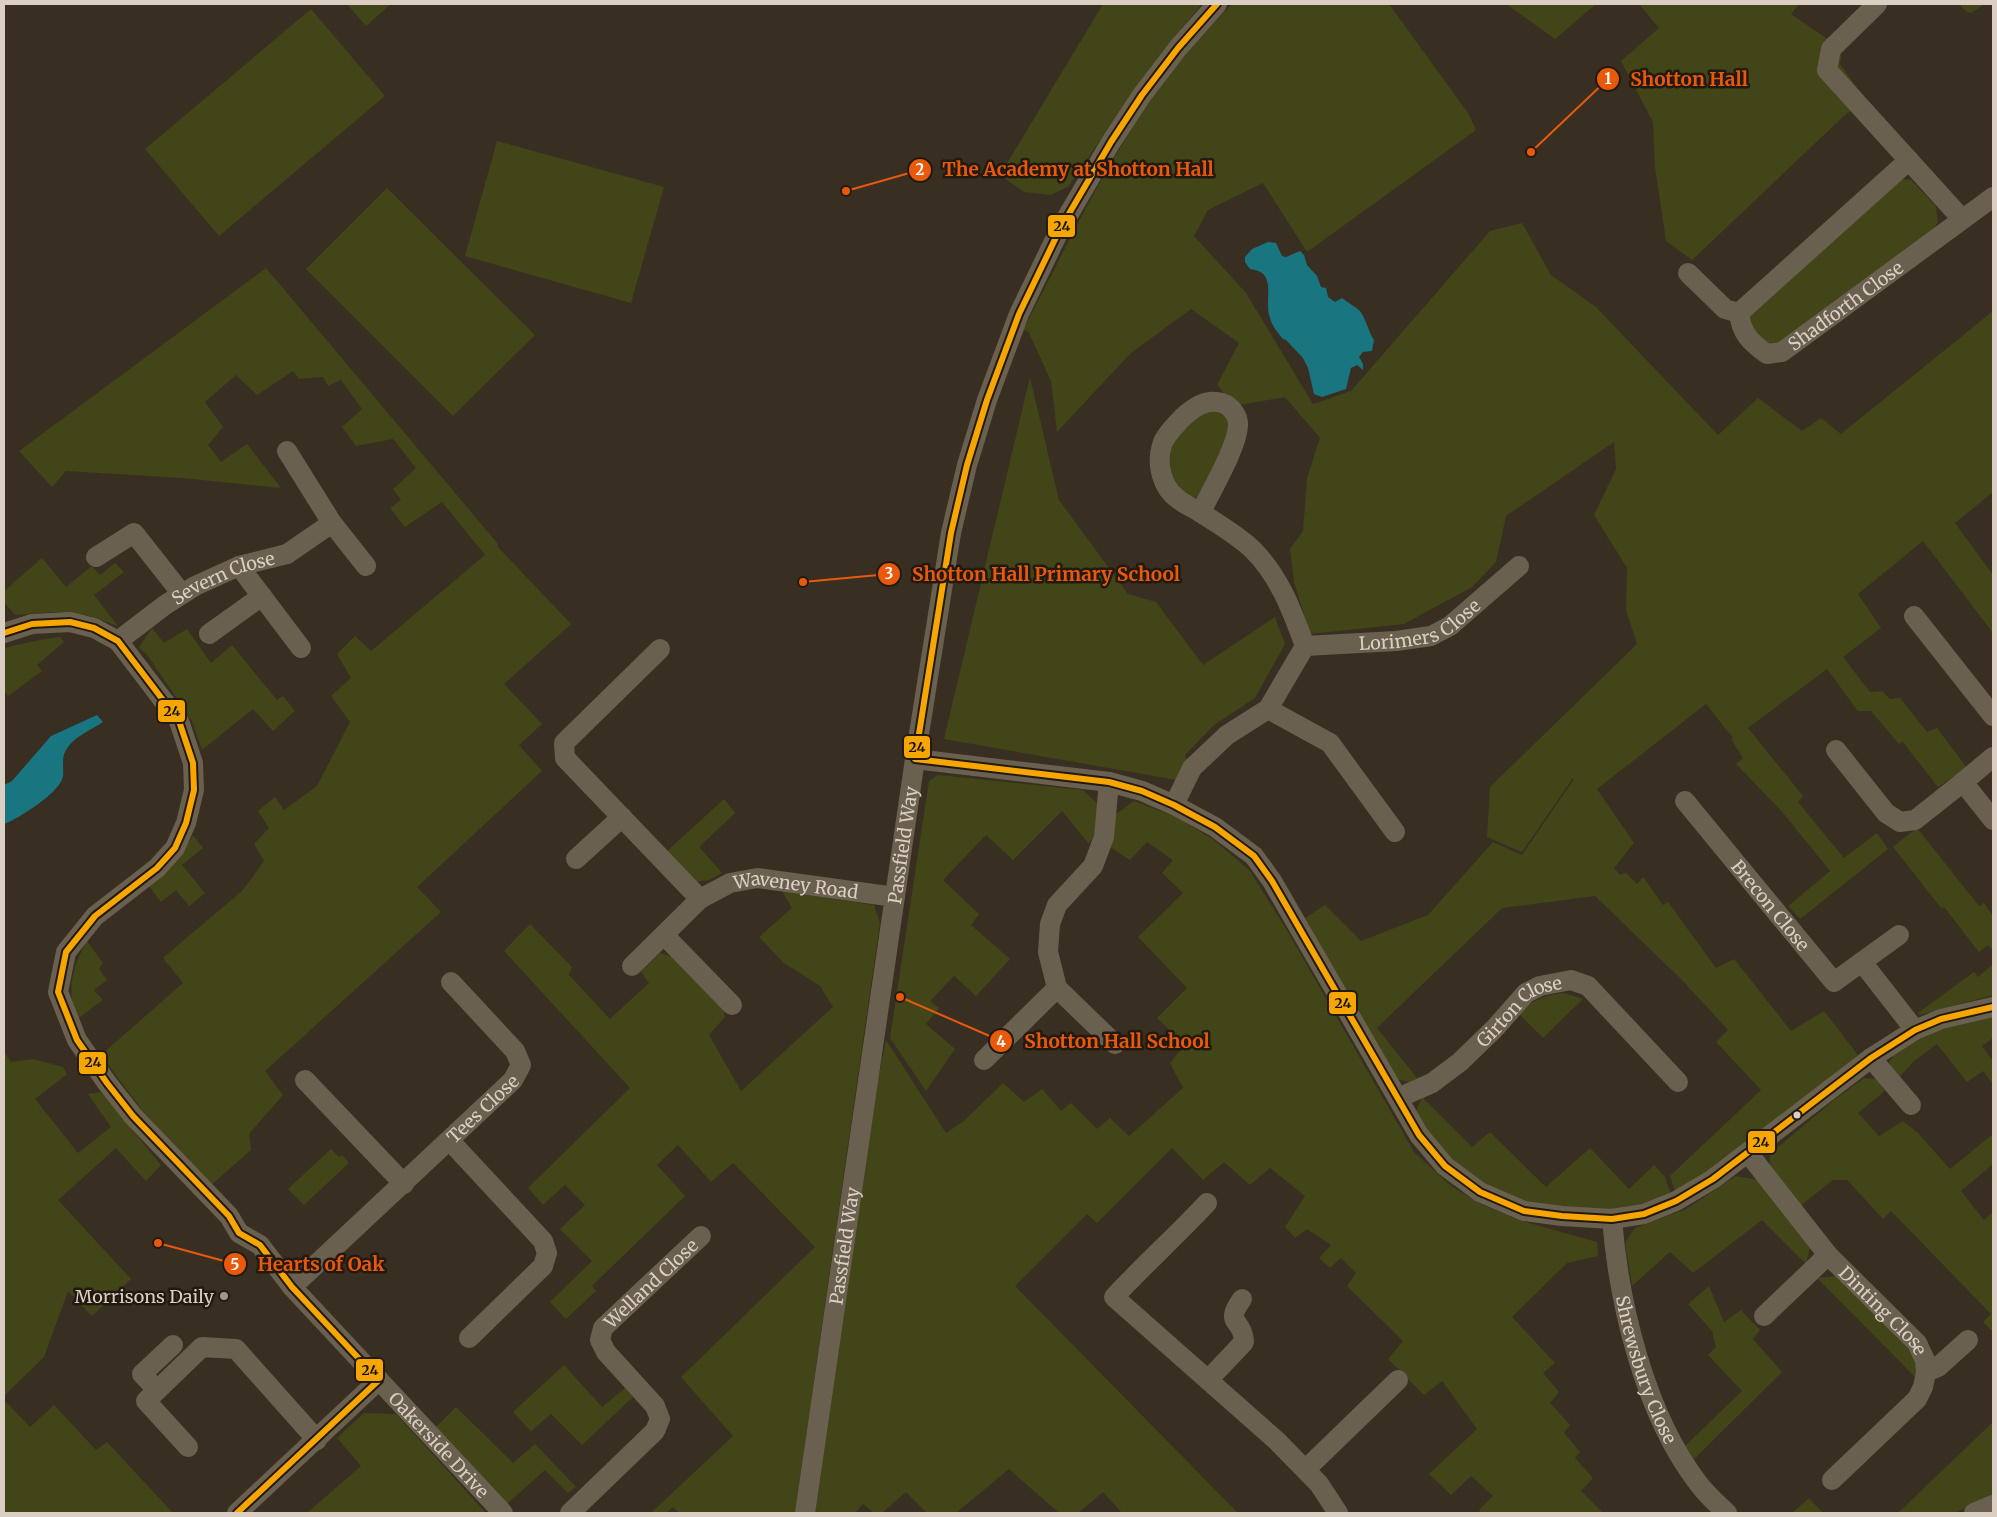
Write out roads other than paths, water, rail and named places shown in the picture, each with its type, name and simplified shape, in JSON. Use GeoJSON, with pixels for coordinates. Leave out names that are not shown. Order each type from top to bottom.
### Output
{"type":"FeatureCollection","features":[{"type":"Feature","properties":{"kind":"street","name":"Passfield Way"},"geometry":{"type":"LineString","coordinates":[[805,1513],[895,897],[951,532],[970,456],[987,400],[1019,314],[1060,229],[1111,142],[1142,95],[1178,48],[1217,4]]}},
{"type":"Feature","properties":{"kind":"street"},"geometry":{"type":"LineString","coordinates":[[1877,4],[1831,48],[1827,70],[1962,218]]}},
{"type":"Feature","properties":{"kind":"street"},"geometry":{"type":"LineString","coordinates":[[1688,273],[1725,309],[1739,313],[1908,160]]}},
{"type":"Feature","properties":{"kind":"street","name":"Shadforth Close"},"geometry":{"type":"LineString","coordinates":[[1739,313],[1740,324],[1753,344],[1767,354],[1782,352],[1993,197]]}},
{"type":"Feature","properties":{"kind":"street"},"geometry":{"type":"LineString","coordinates":[[1174,805],[1192,768],[1227,735],[1268,708],[1304,646],[1290,604],[1271,571],[1252,549],[1201,512],[1178,499],[1166,486],[1159,465],[1162,444],[1186,414],[1205,402],[1223,403],[1234,412],[1238,425],[1234,444],[1201,512]]}},
{"type":"Feature","properties":{"kind":"street"},"geometry":{"type":"LineString","coordinates":[[287,451],[332,523],[366,566]]}},
{"type":"Feature","properties":{"kind":"street","name":"Severn Close"},"geometry":{"type":"LineString","coordinates":[[118,641],[195,586],[239,566],[287,554],[332,523]]}},
{"type":"Feature","properties":{"kind":"street"},"geometry":{"type":"LineString","coordinates":[[96,557],[134,533],[182,594]]}},
{"type":"Feature","properties":{"kind":"street"},"geometry":{"type":"LineString","coordinates":[[239,566],[301,648]]}},
{"type":"Feature","properties":{"kind":"street","name":"Lorimers Close"},"geometry":{"type":"LineString","coordinates":[[1304,646],[1396,641],[1431,636],[1450,626],[1519,566]]}},
{"type":"Feature","properties":{"kind":"street"},"geometry":{"type":"LineString","coordinates":[[209,634],[262,596]]}},
{"type":"Feature","properties":{"kind":"street"},"geometry":{"type":"LineString","coordinates":[[1914,616],[1993,716]]}},
{"type":"Feature","properties":{"kind":"street","name":"Oakerside Drive"},"geometry":{"type":"LineString","coordinates":[[4,633],[32,624],[70,622],[94,628],[118,641],[179,721],[193,763],[194,790],[186,823],[175,848],[157,868],[95,916],[66,952],[58,992],[77,1040],[133,1116],[212,1204],[229,1216],[240,1233],[260,1246],[292,1288],[504,1513]]}},
{"type":"Feature","properties":{"kind":"street"},"geometry":{"type":"LineString","coordinates":[[660,649],[564,743],[565,758],[700,899]]}},
{"type":"Feature","properties":{"kind":"street"},"geometry":{"type":"LineString","coordinates":[[1268,708],[1330,743],[1395,832]]}},
{"type":"Feature","properties":{"kind":"street"},"geometry":{"type":"LineString","coordinates":[[1836,750],[1886,813],[1900,822],[1915,820],[1993,757]]}},
{"type":"Feature","properties":{"kind":"street"},"geometry":{"type":"LineString","coordinates":[[916,759],[1108,782],[1142,791],[1174,805],[1215,827],[1254,856],[1286,904],[1419,1135],[1445,1166],[1480,1192],[1524,1211],[1562,1216],[1612,1219],[1644,1214],[1676,1201],[1713,1180],[1871,1058],[1915,1030],[1941,1019],[1993,1007]]}},
{"type":"Feature","properties":{"kind":"street"},"geometry":{"type":"LineString","coordinates":[[1108,782],[1104,838],[1093,866],[1057,905],[1050,924],[1048,952],[1057,988],[1115,1044]]}},
{"type":"Feature","properties":{"kind":"street"},"geometry":{"type":"LineString","coordinates":[[1963,782],[1993,820]]}},
{"type":"Feature","properties":{"kind":"street","name":"Brecon Close"},"geometry":{"type":"LineString","coordinates":[[1685,801],[1834,982],[1899,935]]}},
{"type":"Feature","properties":{"kind":"street"},"geometry":{"type":"LineString","coordinates":[[576,859],[622,817]]}},
{"type":"Feature","properties":{"kind":"street","name":"Waveney Road"},"geometry":{"type":"LineString","coordinates":[[632,966],[700,899],[730,883],[757,878],[895,897]]}},
{"type":"Feature","properties":{"kind":"street"},"geometry":{"type":"LineString","coordinates":[[664,935],[732,1004]]}},
{"type":"Feature","properties":{"kind":"street"},"geometry":{"type":"LineString","coordinates":[[1862,962],[1915,1030]]}},
{"type":"Feature","properties":{"kind":"street","name":"Girton Close"},"geometry":{"type":"LineString","coordinates":[[1398,1098],[1432,1083],[1460,1062],[1495,1028],[1526,993],[1540,986],[1571,980],[1588,986],[1678,1082]]}},
{"type":"Feature","properties":{"kind":"street","name":"Tees Close"},"geometry":{"type":"LineString","coordinates":[[292,1288],[450,1142],[513,1080],[521,1065],[515,1051],[451,982]]}},
{"type":"Feature","properties":{"kind":"street"},"geometry":{"type":"LineString","coordinates":[[984,1060],[1057,988]]}},
{"type":"Feature","properties":{"kind":"street"},"geometry":{"type":"LineString","coordinates":[[1871,1058],[1910,1105]]}},
{"type":"Feature","properties":{"kind":"street"},"geometry":{"type":"LineString","coordinates":[[305,1080],[404,1184]]}},
{"type":"Feature","properties":{"kind":"street"},"geometry":{"type":"LineString","coordinates":[[450,1142],[543,1241],[547,1253],[543,1266],[469,1338]]}},
{"type":"Feature","properties":{"kind":"street","name":"Dinting Close"},"geometry":{"type":"LineString","coordinates":[[1748,1153],[1828,1255],[1916,1343],[1925,1360],[1926,1372],[1923,1387],[1917,1399],[1832,1480]]}},
{"type":"Feature","properties":{"kind":"street"},"geometry":{"type":"LineString","coordinates":[[1207,1203],[1179,1234],[1139,1270],[1114,1297],[1277,1441],[1319,1484],[1338,1513]]}},
{"type":"Feature","properties":{"kind":"street","name":"Shrewsbury Close"},"geometry":{"type":"LineString","coordinates":[[1612,1219],[1621,1290],[1649,1391],[1668,1436],[1717,1510]]}},
{"type":"Feature","properties":{"kind":"street","name":"Welland Close"},"geometry":{"type":"LineString","coordinates":[[570,1513],[656,1431],[660,1419],[655,1406],[606,1352],[600,1340],[603,1328],[701,1236]]}},
{"type":"Feature","properties":{"kind":"street","name":"Dinting Close"},"geometry":{"type":"LineString","coordinates":[[1764,1316],[1828,1255]]}},
{"type":"Feature","properties":{"kind":"street"},"geometry":{"type":"LineString","coordinates":[[1208,1380],[1244,1342],[1243,1334],[1233,1318],[1233,1312],[1242,1299]]}},
{"type":"Feature","properties":{"kind":"street","name":"Dinting Close"},"geometry":{"type":"LineString","coordinates":[[1926,1372],[1938,1367],[1968,1340]]}},
{"type":"Feature","properties":{"kind":"street"},"geometry":{"type":"LineString","coordinates":[[173,1345],[142,1374],[151,1395],[188,1447]]}},
{"type":"Feature","properties":{"kind":"street"},"geometry":{"type":"LineString","coordinates":[[151,1395],[202,1347],[236,1350],[317,1440]]}},
{"type":"Feature","properties":{"kind":"street"},"geometry":{"type":"LineString","coordinates":[[237,1513],[379,1380]]}},
{"type":"Feature","properties":{"kind":"street"},"geometry":{"type":"LineString","coordinates":[[1306,1470],[1398,1380]]}},
{"type":"Feature","properties":{"kind":"street"},"geometry":{"type":"LineString","coordinates":[[1974,1513],[1993,1505]]}},
{"type":"Feature","properties":{"kind":"water"},"geometry":{"type":"Polygon","coordinates":[[[1268,242],[1276,243],[1282,256],[1286,257],[1300,251],[1304,255],[1307,265],[1317,276],[1321,287],[1326,288],[1328,297],[1335,302],[1342,298],[1359,310],[1363,317],[1374,340],[1372,351],[1363,352],[1359,357],[1363,364],[1363,370],[1357,365],[1351,368],[1346,389],[1322,397],[1314,394],[1308,368],[1303,358],[1283,339],[1272,324],[1268,311],[1267,281],[1264,275],[1259,271],[1250,269],[1245,262],[1245,257],[1252,249],[1268,242]]]}},
{"type":"Feature","properties":{"kind":"water"},"geometry":{"type":"Polygon","coordinates":[[[97,715],[103,722],[69,745],[64,753],[63,776],[55,790],[19,817],[4,824],[4,785],[12,781],[51,736],[97,715]]]}},
{"type":"Feature","properties":{"kind":"place","name":"Shotton Hall"},"geometry":{"type":"Point","coordinates":[1531,152]}},
{"type":"Feature","properties":{"kind":"place","name":"The Academy at Shotton Hall"},"geometry":{"type":"Point","coordinates":[846,191]}},
{"type":"Feature","properties":{"kind":"place","name":"Shotton Hall Primary School"},"geometry":{"type":"Point","coordinates":[803,582]}},
{"type":"Feature","properties":{"kind":"place","name":"Shotton Hall School"},"geometry":{"type":"Point","coordinates":[900,997]}},
{"type":"Feature","properties":{"kind":"place","name":"Hearts of Oak"},"geometry":{"type":"Point","coordinates":[158,1243]}},
{"type":"Feature","properties":{"kind":"place","name":"Morrisons Daily"},"geometry":{"type":"Point","coordinates":[224,1296]}}]}
